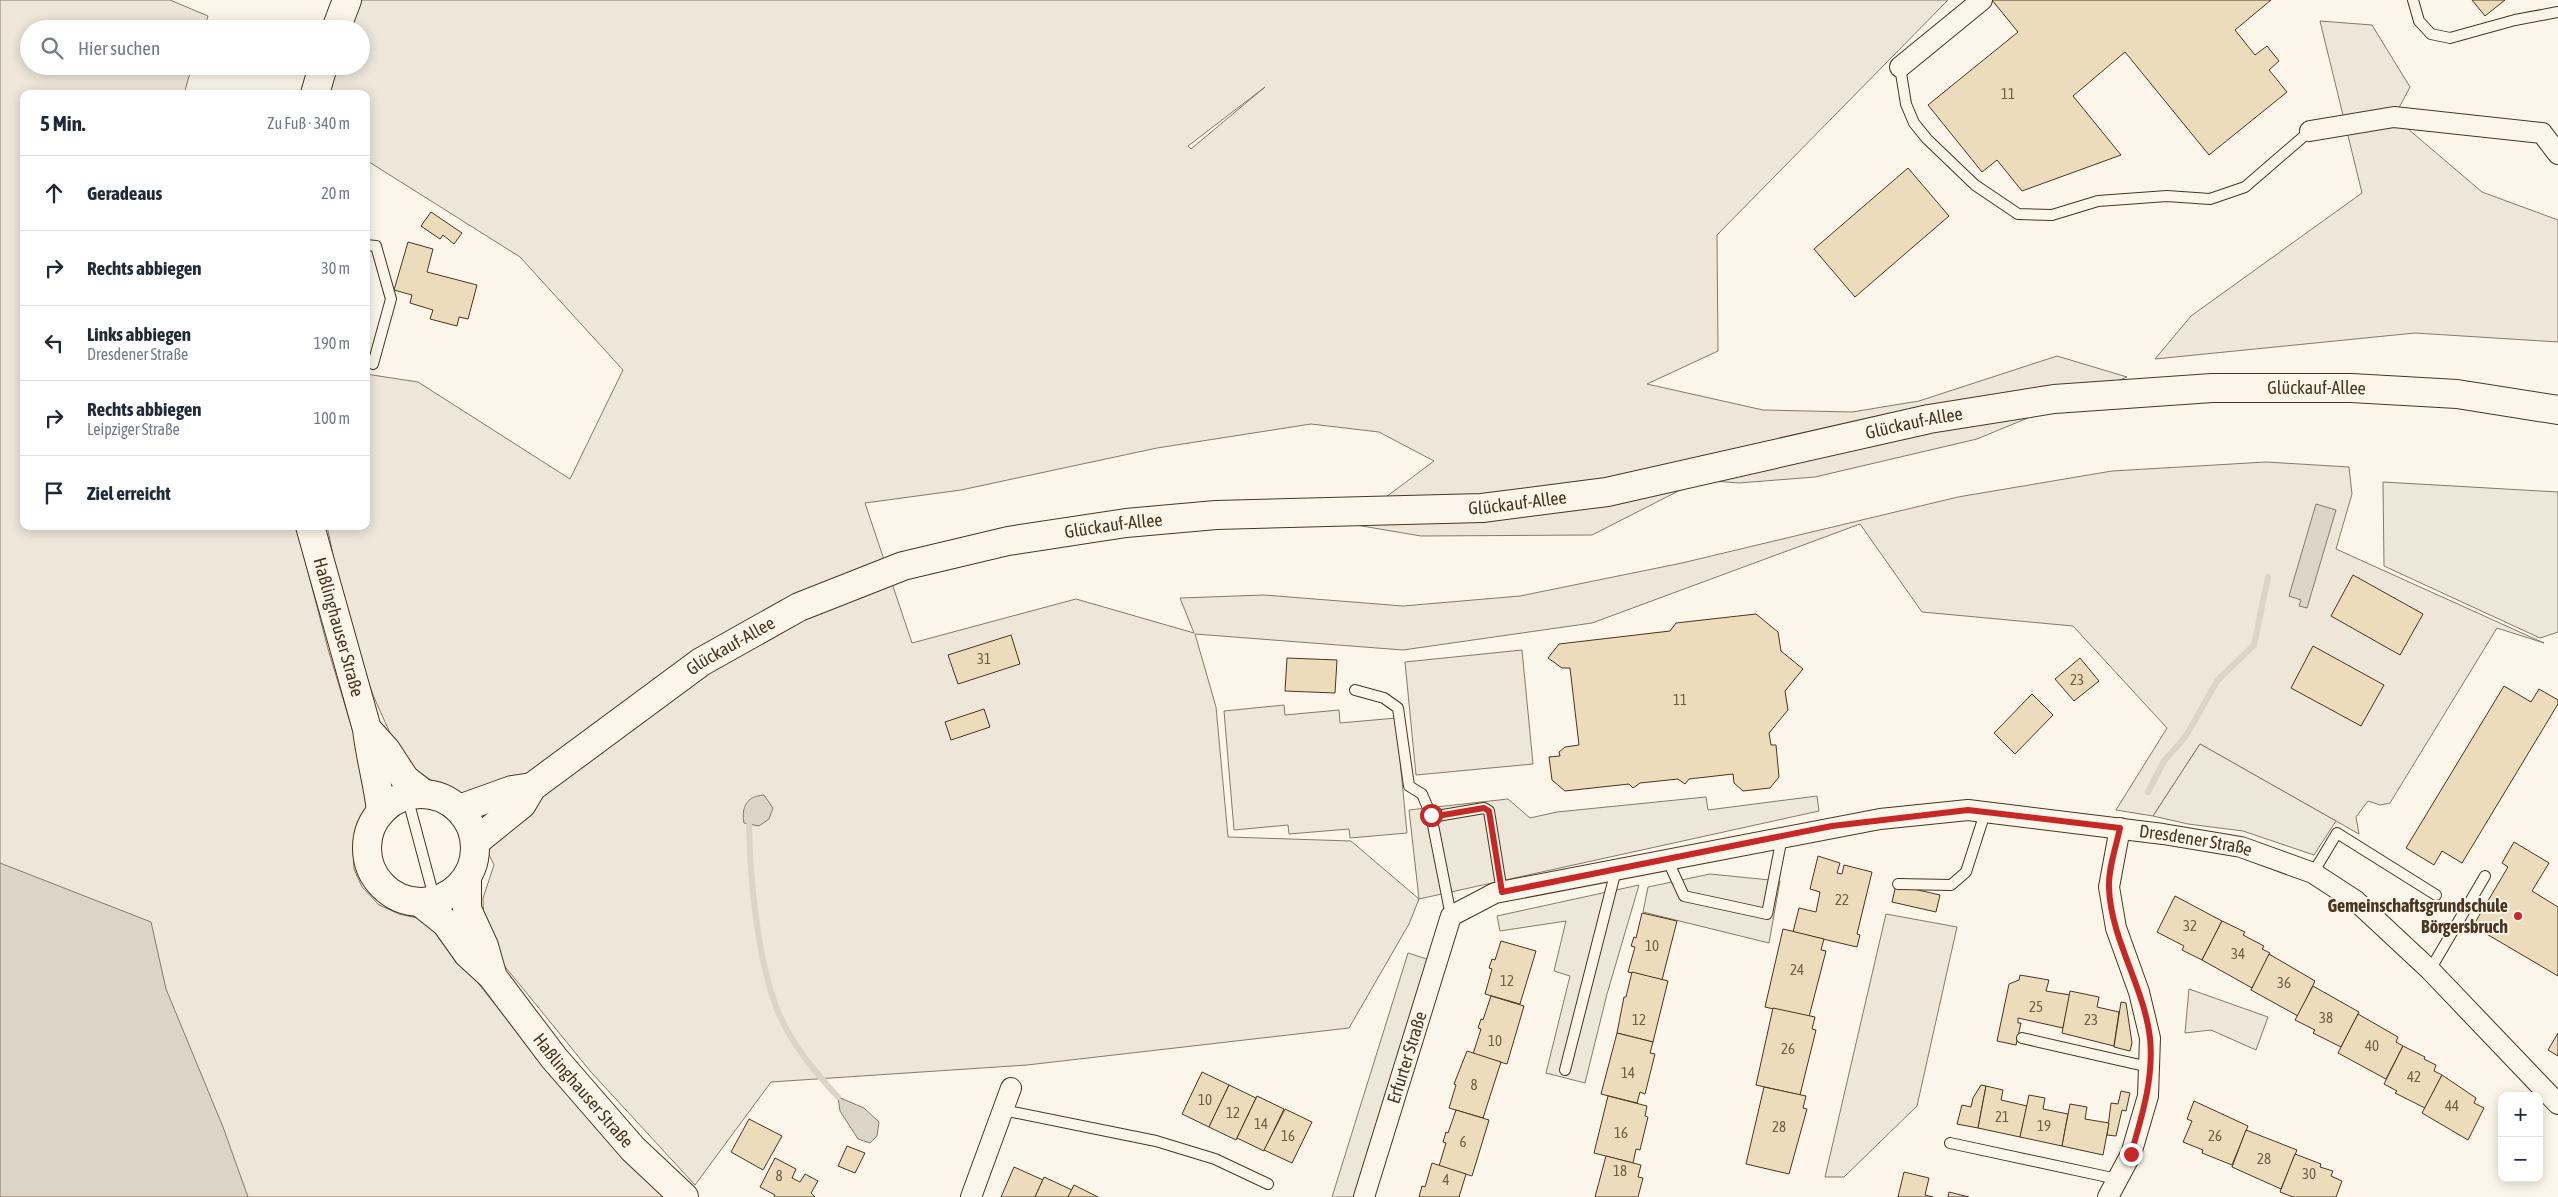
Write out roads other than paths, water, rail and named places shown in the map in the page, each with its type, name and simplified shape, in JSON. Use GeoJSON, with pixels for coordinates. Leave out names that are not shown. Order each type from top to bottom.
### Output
{"type":"FeatureCollection","features":[{"type":"Feature","properties":{"kind":"main road"},"geometry":{"type":"LineString","coordinates":[[339,20],[347,0]]}},
{"type":"Feature","properties":{"kind":"main road"},"geometry":{"type":"LineString","coordinates":[[316,90],[321,75]]}},
{"type":"Feature","properties":{"kind":"main road","name":"Glückauf-Allee"},"geometry":{"type":"LineString","coordinates":[[475,842],[522,804],[532,787],[701,662],[799,607],[903,566],[1008,541],[1126,523],[1216,515],[1482,508],[1607,492],[1929,419],[2054,399],[2212,388],[2351,388],[2457,394],[2558,410]]}},
{"type":"Feature","properties":{"kind":"main road","name":"Haßlinghauser Straße"},"geometry":{"type":"LineString","coordinates":[[311,530],[367,729],[370,752],[378,781],[381,811]]}},
{"type":"Feature","properties":{"kind":"main road","name":"Haßlinghauser Straße"},"geometry":{"type":"LineString","coordinates":[[367,729],[386,750],[415,795],[443,799],[459,810]]}},
{"type":"Feature","properties":{"kind":"main road","name":"Glückauf-Allee"},"geometry":{"type":"LineString","coordinates":[[459,810],[512,790],[532,787]]}},
{"type":"Feature","properties":{"kind":"main road"},"geometry":{"type":"LineString","coordinates":[[415,795],[381,811],[368,832],[367,858],[371,870],[377,880],[391,893],[408,901],[428,902],[453,892],[466,878],[475,854],[475,842],[470,824],[459,810]]}},
{"type":"Feature","properties":{"kind":"main road","name":"Haßlinghauser Straße"},"geometry":{"type":"LineString","coordinates":[[466,878],[467,909],[484,946],[492,976]]}},
{"type":"Feature","properties":{"kind":"main road","name":"Haßlinghauser Straße"},"geometry":{"type":"LineString","coordinates":[[428,902],[468,954],[492,976],[554,1058],[633,1149],[684,1197]]}},
{"type":"Feature","properties":{"kind":"street"},"geometry":{"type":"LineString","coordinates":[[1900,67],[1982,0]]}},
{"type":"Feature","properties":{"kind":"street"},"geometry":{"type":"LineString","coordinates":[[2310,131],[2394,117],[2542,133],[2558,154]]}},
{"type":"Feature","properties":{"kind":"street","name":"Dresdener Straße"},"geometry":{"type":"LineString","coordinates":[[1451,916],[1502,892],[1880,819],[1968,810],[2120,828],[2241,847],[2313,873],[2356,901],[2430,970],[2558,1104]]}},
{"type":"Feature","properties":{"kind":"street"},"geometry":{"type":"LineString","coordinates":[[2108,1197],[2131,1154],[2148,1096],[2150,1038],[2139,992],[2116,928],[2109,887],[2120,828]]}},
{"type":"Feature","properties":{"kind":"street","name":"Erfurter Straße"},"geometry":{"type":"LineString","coordinates":[[1364,1197],[1451,916]]}},
{"type":"Feature","properties":{"kind":"street"},"geometry":{"type":"LineString","coordinates":[[971,1197],[1011,1088]]}},
{"type":"Feature","properties":{"kind":"lane"},"geometry":{"type":"LineString","coordinates":[[2413,0],[2418,21],[2431,34],[2450,38],[2515,20],[2558,12]]}},
{"type":"Feature","properties":{"kind":"lane"},"geometry":{"type":"LineString","coordinates":[[1900,67],[1906,104],[1914,123],[1927,139],[1975,185],[2018,214],[2052,215],[2098,201],[2167,196],[2210,199],[2245,187],[2310,131]]}},
{"type":"Feature","properties":{"kind":"lane"},"geometry":{"type":"LineString","coordinates":[[370,245],[376,246],[391,299],[374,364]]}},
{"type":"Feature","properties":{"kind":"lane"},"geometry":{"type":"LineString","coordinates":[[1355,690],[1384,698],[1398,708],[1409,786],[1422,794],[1432,819],[1451,916]]}},
{"type":"Feature","properties":{"kind":"lane"},"geometry":{"type":"LineString","coordinates":[[415,795],[428,902]]}},
{"type":"Feature","properties":{"kind":"lane"},"geometry":{"type":"LineString","coordinates":[[1432,819],[1437,816],[1484,808],[1489,811],[1502,892]]}},
{"type":"Feature","properties":{"kind":"lane"},"geometry":{"type":"LineString","coordinates":[[1898,884],[1951,885],[1966,872],[1984,813]]}},
{"type":"Feature","properties":{"kind":"lane"},"geometry":{"type":"LineString","coordinates":[[2313,873],[2337,833],[2436,895]]}},
{"type":"Feature","properties":{"kind":"lane"},"geometry":{"type":"LineString","coordinates":[[1667,859],[1684,896],[1767,914],[1782,837]]}},
{"type":"Feature","properties":{"kind":"lane"},"geometry":{"type":"LineString","coordinates":[[1565,1070],[1616,870]]}},
{"type":"Feature","properties":{"kind":"lane"},"geometry":{"type":"LineString","coordinates":[[2430,970],[2485,876]]}},
{"type":"Feature","properties":{"kind":"lane"},"geometry":{"type":"LineString","coordinates":[[2022,1038],[2149,1067]]}},
{"type":"Feature","properties":{"kind":"lane"},"geometry":{"type":"LineString","coordinates":[[1003,1110],[1156,1141],[1215,1159],[1268,1184]]}},
{"type":"Feature","properties":{"kind":"lane"},"geometry":{"type":"LineString","coordinates":[[1950,1143],[2117,1179]]}},
{"type":"Feature","properties":{"kind":"waterway"},"geometry":{"type":"LineString","coordinates":[[2148,792],[2164,761],[2186,736],[2217,681],[2254,645],[2268,577]]}},
{"type":"Feature","properties":{"kind":"waterway"},"geometry":{"type":"LineString","coordinates":[[749,825],[756,921],[772,994],[779,1014],[798,1048],[838,1097]]}},
{"type":"Feature","properties":{"kind":"place","name":"Gemeinschaftsgrundschule Börgersbruch"},"geometry":{"type":"Point","coordinates":[2518,916]}}]}
